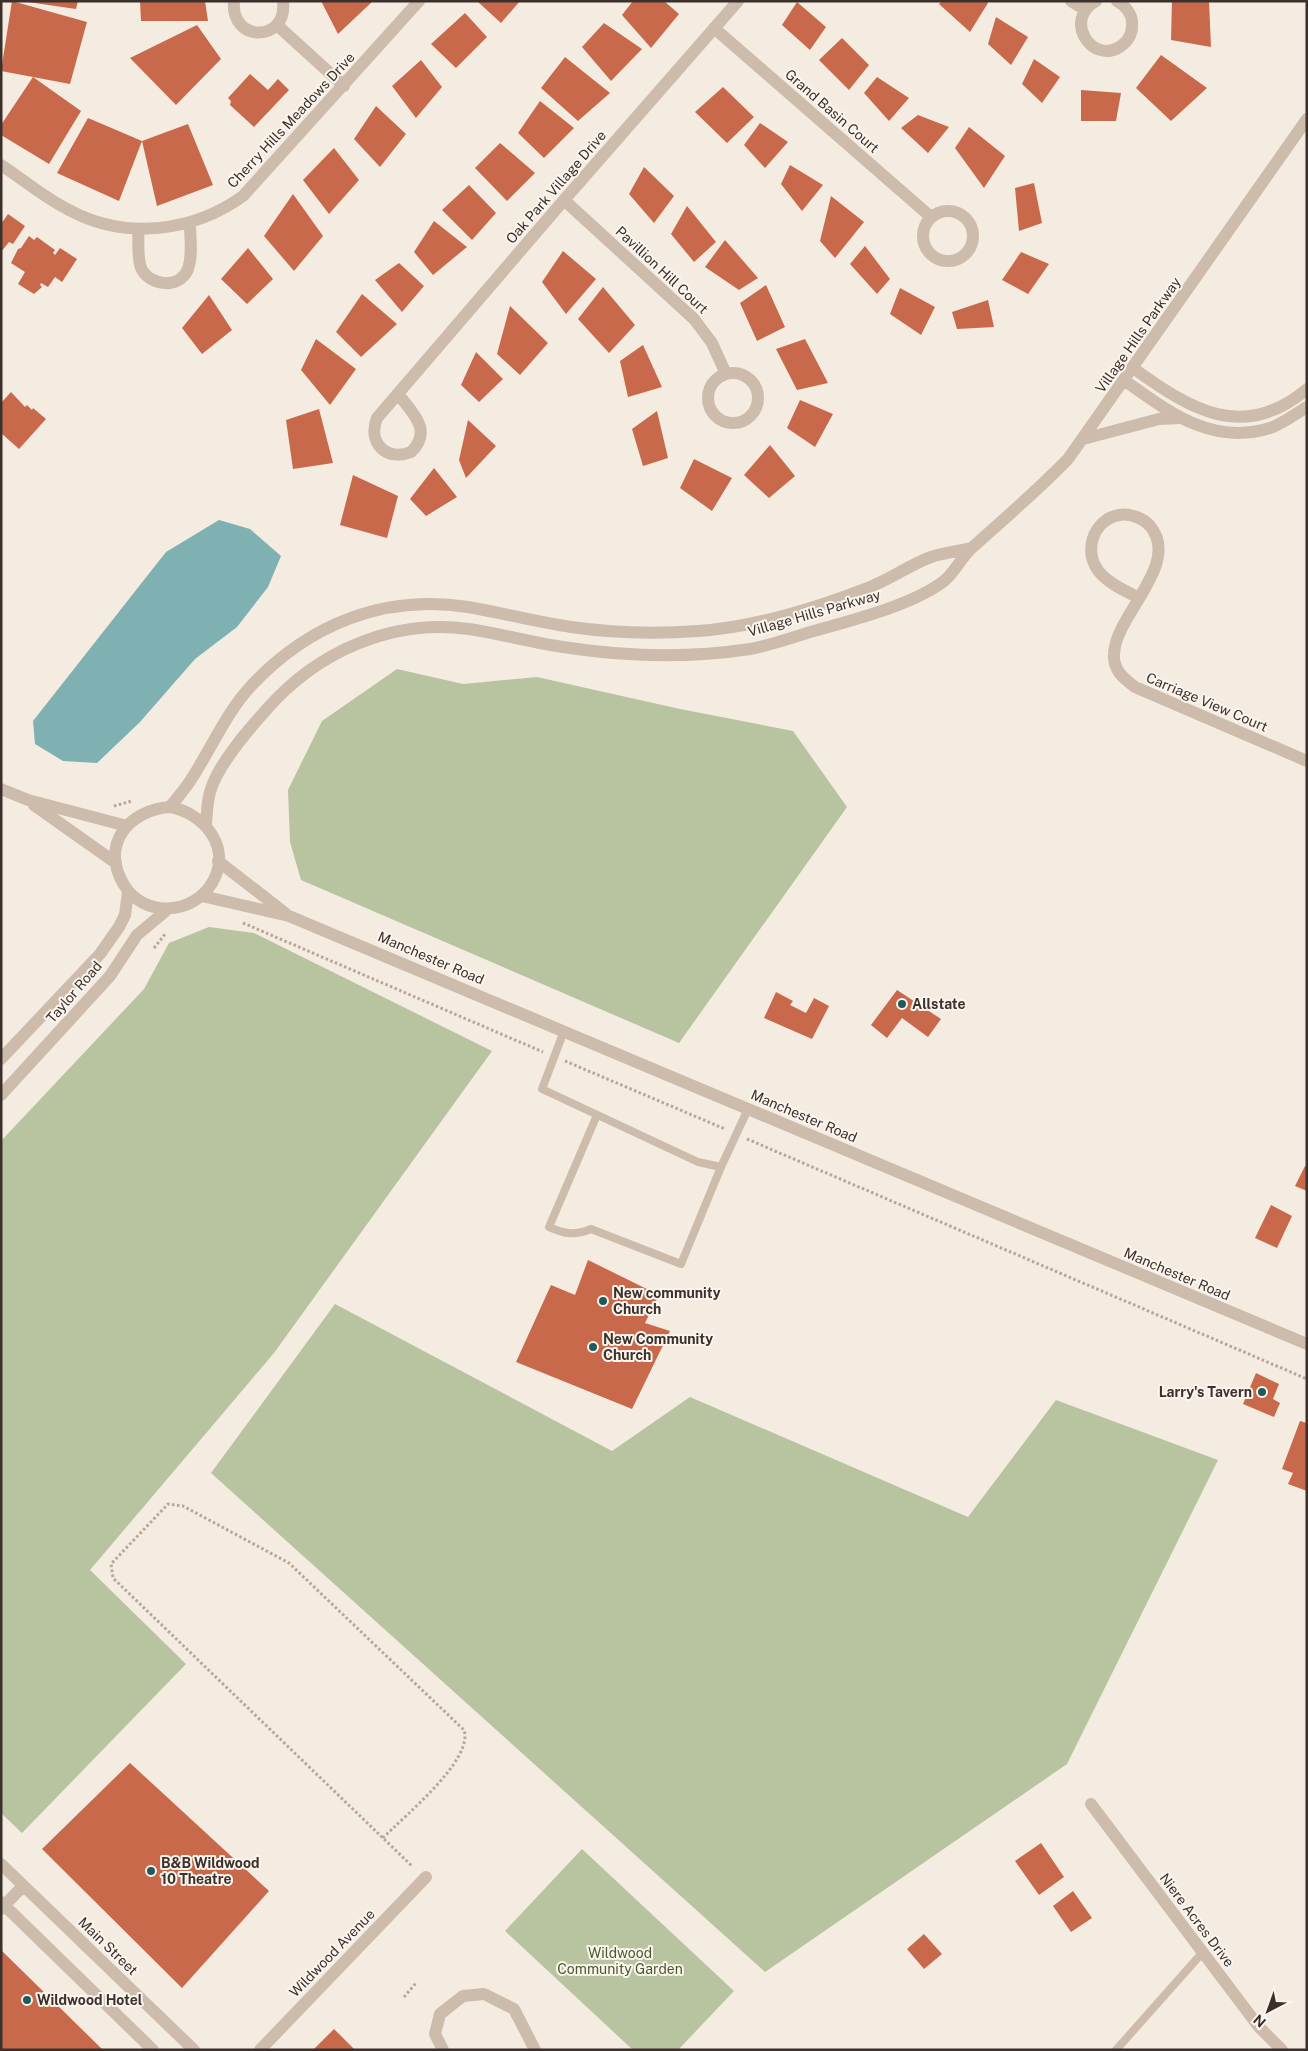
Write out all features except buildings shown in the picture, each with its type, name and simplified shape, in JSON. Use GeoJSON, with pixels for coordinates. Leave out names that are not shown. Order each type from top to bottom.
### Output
{"type":"FeatureCollection","features":[{"type":"Feature","properties":{"kind":"street"},"geometry":{"type":"LineString","coordinates":[[234,1],[236,19],[248,31],[265,32],[278,25],[282,17],[283,1]]}},
{"type":"Feature","properties":{"kind":"street","name":"Cherry Hills Meadows Drive"},"geometry":{"type":"LineString","coordinates":[[1,164],[69,211],[110,227],[138,230],[190,223],[227,208],[243,196],[419,1]]}},
{"type":"Feature","properties":{"kind":"street","name":"Oak Park Village Drive"},"geometry":{"type":"LineString","coordinates":[[398,394],[420,422],[422,430],[421,439],[411,452],[395,456],[380,448],[373,435],[377,418],[738,1]]}},
{"type":"Feature","properties":{"kind":"street"},"geometry":{"type":"LineString","coordinates":[[1071,1],[1085,10]]}},
{"type":"Feature","properties":{"kind":"street"},"geometry":{"type":"LineString","coordinates":[[1096,1],[1085,10],[1081,27],[1087,40],[1099,50],[1117,49],[1126,42],[1132,25],[1127,8],[1116,1]]}},
{"type":"Feature","properties":{"kind":"street"},"geometry":{"type":"LineString","coordinates":[[278,25],[344,86]]}},
{"type":"Feature","properties":{"kind":"street","name":"Grand Basin Court"},"geometry":{"type":"LineString","coordinates":[[714,28],[931,217]]}},
{"type":"Feature","properties":{"kind":"street","name":"Village Hills Parkway"},"geometry":{"type":"LineString","coordinates":[[206,824],[211,788],[228,758],[251,726],[296,680],[333,655],[381,635],[408,629],[466,629],[568,648],[658,656],[752,648],[837,625],[909,600],[944,581],[971,548],[1044,484],[1068,459],[1125,381],[1307,119]]}},
{"type":"Feature","properties":{"kind":"street","name":"Pavillion Hill Court"},"geometry":{"type":"LineString","coordinates":[[564,200],[694,319],[712,343],[726,374]]}},
{"type":"Feature","properties":{"kind":"street"},"geometry":{"type":"LineString","coordinates":[[942,211],[951,211],[967,219],[973,231],[973,240],[966,255],[956,260],[948,261],[931,255],[923,242],[923,233],[931,217],[942,211]]}},
{"type":"Feature","properties":{"kind":"street"},"geometry":{"type":"LineString","coordinates":[[138,230],[141,268],[153,281],[165,284],[174,282],[187,271],[190,260],[190,223]]}},
{"type":"Feature","properties":{"kind":"street"},"geometry":{"type":"LineString","coordinates":[[1133,368],[1191,406],[1220,414],[1246,418],[1268,414],[1305,399]]}},
{"type":"Feature","properties":{"kind":"street"},"geometry":{"type":"LineString","coordinates":[[726,374],[743,375],[751,380],[758,395],[755,412],[749,418],[738,423],[721,420],[715,415],[710,406],[710,388],[718,378],[726,374]]}},
{"type":"Feature","properties":{"kind":"street"},"geometry":{"type":"LineString","coordinates":[[1125,381],[1180,418],[1199,428],[1226,433],[1270,428],[1305,399]]}},
{"type":"Feature","properties":{"kind":"street"},"geometry":{"type":"LineString","coordinates":[[1083,439],[1158,419],[1180,418]]}},
{"type":"Feature","properties":{"kind":"street","name":"Carriage View Court"},"geometry":{"type":"LineString","coordinates":[[1139,598],[1111,583],[1100,573],[1093,563],[1090,552],[1093,535],[1100,525],[1109,518],[1121,514],[1137,517],[1147,523],[1155,532],[1159,543],[1156,565],[1114,652],[1114,665],[1122,677],[1135,687],[1307,761]]}},
{"type":"Feature","properties":{"kind":"street","name":"Village Hills Parkway"},"geometry":{"type":"LineString","coordinates":[[170,806],[192,778],[228,717],[249,688],[267,669],[307,639],[340,620],[405,604],[469,607],[570,627],[606,631],[657,633],[701,631],[792,613],[872,586],[930,558],[971,548]]}},
{"type":"Feature","properties":{"kind":"street"},"geometry":{"type":"LineString","coordinates":[[466,629],[469,607]]}},
{"type":"Feature","properties":{"kind":"street"},"geometry":{"type":"LineString","coordinates":[[1,789],[28,800],[127,826]]}},
{"type":"Feature","properties":{"kind":"street"},"geometry":{"type":"LineString","coordinates":[[28,800],[116,863]]}},
{"type":"Feature","properties":{"kind":"street"},"geometry":{"type":"LineString","coordinates":[[170,806],[184,809],[206,824],[214,837],[218,861],[213,882],[202,896],[186,905],[168,909],[146,905],[128,892],[118,876],[116,842],[127,826],[139,814],[154,808],[170,806]]}},
{"type":"Feature","properties":{"kind":"street","name":"Manchester Road"},"geometry":{"type":"LineString","coordinates":[[218,861],[289,916]]}},
{"type":"Feature","properties":{"kind":"street","name":"Taylor Road"},"geometry":{"type":"LineString","coordinates":[[1,1059],[106,947],[125,915],[128,892]]}},
{"type":"Feature","properties":{"kind":"street","name":"Manchester Road"},"geometry":{"type":"LineString","coordinates":[[202,896],[289,916],[1307,1344]]}},
{"type":"Feature","properties":{"kind":"street","name":"Taylor Road"},"geometry":{"type":"LineString","coordinates":[[1,1095],[110,976],[137,935],[168,909]]}},
{"type":"Feature","properties":{"kind":"street","name":"Niere Acres Drive"},"geometry":{"type":"LineString","coordinates":[[1091,1804],[1259,2027],[1282,2050]]}},
{"type":"Feature","properties":{"kind":"street","name":"Main Street"},"geometry":{"type":"LineString","coordinates":[[1,1864],[194,2050]]}},
{"type":"Feature","properties":{"kind":"street","name":"Wildwood Avenue"},"geometry":{"type":"LineString","coordinates":[[260,2050],[426,1877]]}},
{"type":"Feature","properties":{"kind":"street"},"geometry":{"type":"LineString","coordinates":[[23,1886],[2,1905],[153,2050]]}},
{"type":"Feature","properties":{"kind":"street"},"geometry":{"type":"LineString","coordinates":[[443,2050],[435,2034],[440,2014],[463,1996],[484,1994],[514,2009],[535,2050]]}},
{"type":"Feature","properties":{"kind":"lane"},"geometry":{"type":"LineString","coordinates":[[564,1031],[542,1089],[698,1162],[721,1167]]}},
{"type":"Feature","properties":{"kind":"lane"},"geometry":{"type":"LineString","coordinates":[[597,1115],[549,1227],[566,1234],[575,1235],[591,1229],[681,1264],[721,1167],[748,1109]]}},
{"type":"Feature","properties":{"kind":"lane"},"geometry":{"type":"LineString","coordinates":[[1116,2050],[1203,1952]]}},
{"type":"Feature","properties":{"kind":"path"},"geometry":{"type":"LineString","coordinates":[[107,804],[115,806],[139,798]]}},
{"type":"Feature","properties":{"kind":"path"},"geometry":{"type":"LineString","coordinates":[[240,921],[1307,1379]]}},
{"type":"Feature","properties":{"kind":"path"},"geometry":{"type":"LineString","coordinates":[[154,948],[172,929]]}},
{"type":"Feature","properties":{"kind":"path"},"geometry":{"type":"LineString","coordinates":[[383,1838],[446,1775],[464,1744],[466,1736],[464,1730],[289,1563],[183,1506],[168,1504],[111,1564],[113,1578],[413,1867],[408,1873]]}},
{"type":"Feature","properties":{"kind":"path"},"geometry":{"type":"LineString","coordinates":[[404,1997],[416,1983]]}},
{"type":"Feature","properties":{"kind":"green space"},"geometry":{"type":"Polygon","coordinates":[[[397,669],[463,684],[537,677],[680,709],[793,731],[847,807],[679,1043],[301,880],[290,842],[288,790],[322,721],[397,669]]]}},
{"type":"Feature","properties":{"kind":"green space"},"geometry":{"type":"Polygon","coordinates":[[[209,927],[254,933],[492,1051],[274,1353],[90,1570],[186,1664],[22,1833],[1,1813],[1,1141],[144,989],[169,943],[209,927]]]}},
{"type":"Feature","properties":{"kind":"green space"},"geometry":{"type":"Polygon","coordinates":[[[335,1304],[612,1451],[690,1397],[968,1517],[1056,1400],[1218,1460],[1067,1764],[765,1972],[211,1473],[335,1304]]]}},
{"type":"Feature","properties":{"kind":"green space","name":"Wildwood Community Garden"},"geometry":{"type":"Polygon","coordinates":[[[582,1849],[734,1991],[678,2050],[633,2050],[505,1931],[582,1849]]]}},
{"type":"Feature","properties":{"kind":"water"},"geometry":{"type":"Polygon","coordinates":[[[219,520],[250,529],[281,556],[268,587],[237,627],[195,659],[140,722],[97,763],[63,761],[35,744],[33,721],[166,552],[219,520]]]}},
{"type":"Feature","properties":{"kind":"place","name":"Allstate"},"geometry":{"type":"Point","coordinates":[902,1004]}},
{"type":"Feature","properties":{"kind":"place","name":"New community Church"},"geometry":{"type":"Point","coordinates":[603,1301]}},
{"type":"Feature","properties":{"kind":"place","name":"New Community Church"},"geometry":{"type":"Point","coordinates":[593,1347]}},
{"type":"Feature","properties":{"kind":"place","name":"Larry's Tavern"},"geometry":{"type":"Point","coordinates":[1262,1392]}},
{"type":"Feature","properties":{"kind":"place","name":"B&B Wildwood 10 Theatre"},"geometry":{"type":"Point","coordinates":[151,1871]}},
{"type":"Feature","properties":{"kind":"place","name":"Wildwood Hotel"},"geometry":{"type":"Point","coordinates":[27,2000]}}]}
